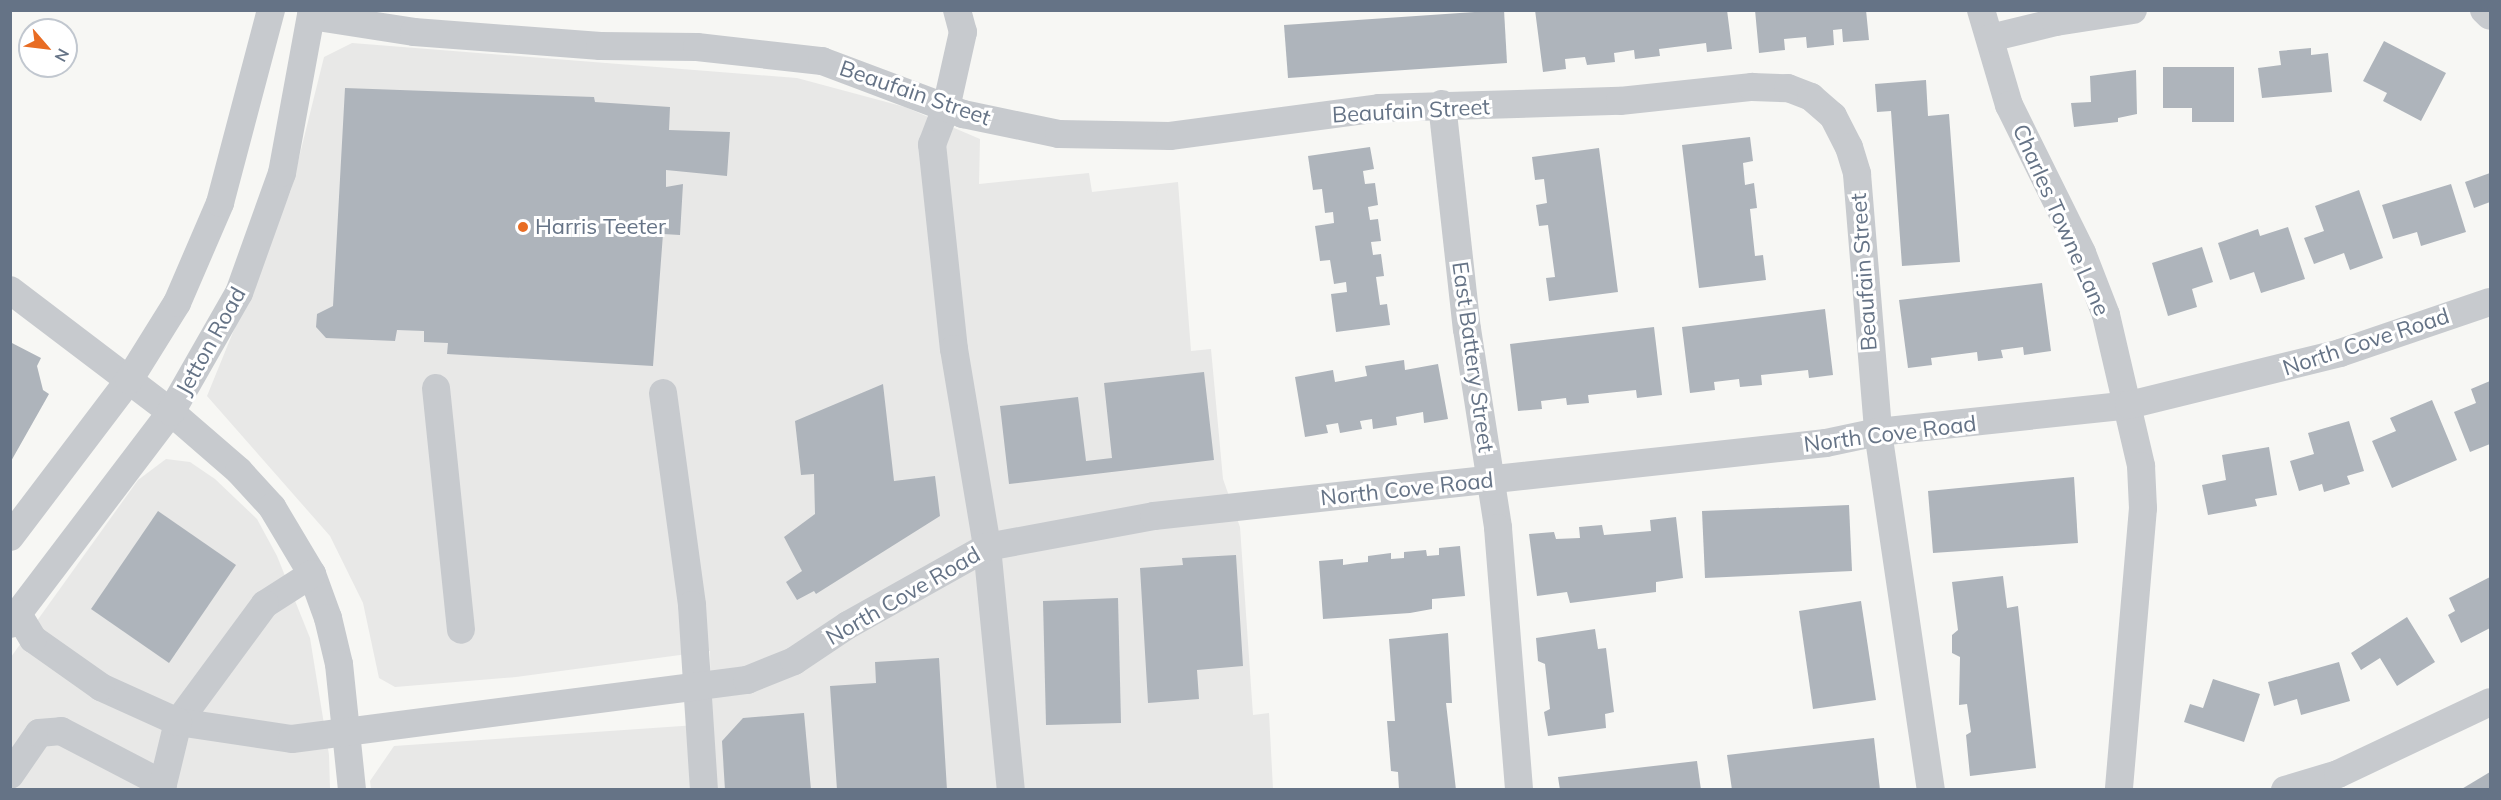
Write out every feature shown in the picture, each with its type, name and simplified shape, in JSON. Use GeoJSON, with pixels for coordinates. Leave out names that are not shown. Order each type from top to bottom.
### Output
{"type":"FeatureCollection","features":[{"type":"Feature","properties":{"kind":"street"},"geometry":{"type":"LineString","coordinates":[[10,537],[129,380],[177,303],[220,203],[271,10]]}},
{"type":"Feature","properties":{"kind":"street"},"geometry":{"type":"LineString","coordinates":[[957,10],[963,32],[946,108],[932,144],[954,349],[987,547],[1011,789]]}},
{"type":"Feature","properties":{"kind":"street","name":"Charles Towne Lane"},"geometry":{"type":"LineString","coordinates":[[1980,10],[2009,105],[2082,254],[2106,315],[2129,405],[2141,466],[2143,508],[2120,789]]}},
{"type":"Feature","properties":{"kind":"street"},"geometry":{"type":"LineString","coordinates":[[1990,38],[2056,22],[2133,10]]}},
{"type":"Feature","properties":{"kind":"street"},"geometry":{"type":"LineString","coordinates":[[2484,10],[2490,16]]}},
{"type":"Feature","properties":{"kind":"street","name":"Beaufain Street"},"geometry":{"type":"LineString","coordinates":[[311,13],[414,32],[600,46],[761,52],[822,61],[946,108],[1059,134],[1170,136],[1379,108],[1442,104],[1609,102],[1752,87],[1788,88],[1811,97],[1833,116],[1849,147],[1857,174],[1878,432],[1931,789]]}},
{"type":"Feature","properties":{"kind":"street","name":"Jetton Road"},"geometry":{"type":"LineString","coordinates":[[14,619],[171,412],[239,294],[265,227],[282,173],[311,13]]}},
{"type":"Feature","properties":{"kind":"street","name":"East Battery Street"},"geometry":{"type":"LineString","coordinates":[[1442,104],[1468,340],[1491,479],[1519,789]]}},
{"type":"Feature","properties":{"kind":"street"},"geometry":{"type":"LineString","coordinates":[[10,290],[171,412],[239,471],[272,507],[312,574],[328,618],[339,664],[352,789]]}},
{"type":"Feature","properties":{"kind":"street","name":"North Cove Road"},"geometry":{"type":"LineString","coordinates":[[14,619],[33,639],[101,687],[178,722],[292,739],[347,730],[698,688],[747,680],[794,661],[848,625],[963,557],[987,547],[1154,516],[1827,443],[1878,432],[2129,405],[2330,356],[2490,302]]}},
{"type":"Feature","properties":{"kind":"street"},"geometry":{"type":"LineString","coordinates":[[435,388],[461,630]]}},
{"type":"Feature","properties":{"kind":"street"},"geometry":{"type":"LineString","coordinates":[[663,393],[692,605],[704,789]]}},
{"type":"Feature","properties":{"kind":"street"},"geometry":{"type":"LineString","coordinates":[[10,775],[39,733],[61,731],[163,787],[178,722],[265,604],[312,574]]}},
{"type":"Feature","properties":{"kind":"street"},"geometry":{"type":"LineString","coordinates":[[2284,789],[2338,774],[2490,702]]}},
{"type":"Feature","properties":{"kind":"shaded area"},"geometry":{"type":"Polygon","coordinates":[[[352,43],[797,78],[905,107],[980,139],[979,184],[1089,173],[1092,192],[1178,182],[1191,351],[1211,349],[1223,479],[1240,527],[1253,715],[1269,713],[1273,789],[371,789],[370,781],[394,746],[711,724],[710,651],[516,677],[395,687],[379,678],[363,603],[330,536],[207,396],[291,190],[324,57],[352,43]]]}},
{"type":"Feature","properties":{"kind":"shaded area"},"geometry":{"type":"Polygon","coordinates":[[[166,459],[190,462],[215,479],[257,519],[277,556],[310,638],[329,755],[330,789],[11,790],[11,657],[138,480],[166,459]]]}},
{"type":"Feature","properties":{"kind":"building"},"geometry":{"type":"Polygon","coordinates":[[[1504,10],[1507,63],[1288,78],[1284,25],[1504,10]]]}},
{"type":"Feature","properties":{"kind":"building"},"geometry":{"type":"Polygon","coordinates":[[[1535,10],[1727,10],[1732,49],[1707,52],[1706,43],[1659,49],[1660,56],[1635,59],[1634,50],[1614,53],[1615,62],[1587,65],[1585,57],[1565,59],[1566,69],[1543,72],[1535,10]]]}},
{"type":"Feature","properties":{"kind":"building"},"geometry":{"type":"Polygon","coordinates":[[[1755,10],[1866,10],[1869,40],[1843,42],[1842,29],[1833,30],[1834,45],[1807,48],[1806,37],[1784,39],[1785,50],[1759,53],[1755,10]]]}},
{"type":"Feature","properties":{"kind":"building"},"geometry":{"type":"Polygon","coordinates":[[[2384,41],[2446,73],[2421,121],[2383,101],[2387,93],[2363,81],[2384,41]]]}},
{"type":"Feature","properties":{"kind":"building"},"geometry":{"type":"Polygon","coordinates":[[[2311,48],[2311,55],[2328,53],[2332,92],[2262,98],[2258,68],[2281,65],[2279,51],[2311,48]]]}},
{"type":"Feature","properties":{"kind":"building"},"geometry":{"type":"Polygon","coordinates":[[[2163,67],[2234,67],[2234,122],[2192,122],[2192,108],[2163,108],[2163,67]]]}},
{"type":"Feature","properties":{"kind":"building"},"geometry":{"type":"Polygon","coordinates":[[[2136,70],[2137,114],[2118,118],[2118,122],[2074,127],[2071,103],[2091,102],[2090,76],[2136,70]]]}},
{"type":"Feature","properties":{"kind":"building"},"geometry":{"type":"Polygon","coordinates":[[[1926,80],[1928,116],[1949,114],[1960,262],[1902,266],[1891,111],[1877,112],[1875,84],[1926,80]]]}},
{"type":"Feature","properties":{"kind":"building"},"geometry":{"type":"Polygon","coordinates":[[[345,88],[594,97],[595,102],[670,107],[669,130],[730,132],[727,176],[666,170],[666,187],[683,184],[680,235],[663,234],[653,366],[447,354],[448,343],[424,342],[424,331],[397,330],[395,341],[326,338],[316,327],[317,314],[333,306],[345,88]]]}},
{"type":"Feature","properties":{"kind":"building"},"geometry":{"type":"Polygon","coordinates":[[[1750,137],[1753,161],[1743,163],[1745,185],[1754,183],[1757,208],[1750,209],[1755,256],[1763,255],[1766,280],[1699,288],[1682,145],[1750,137]]]}},
{"type":"Feature","properties":{"kind":"building"},"geometry":{"type":"Polygon","coordinates":[[[1370,147],[1374,169],[1363,171],[1365,184],[1375,183],[1378,205],[1368,207],[1370,220],[1378,219],[1381,241],[1371,242],[1373,255],[1381,254],[1384,276],[1376,277],[1380,305],[1387,304],[1390,325],[1336,332],[1331,294],[1347,292],[1346,282],[1334,284],[1330,260],[1320,261],[1315,226],[1334,223],[1333,212],[1325,213],[1322,189],[1313,190],[1308,156],[1370,147]]]}},
{"type":"Feature","properties":{"kind":"building"},"geometry":{"type":"Polygon","coordinates":[[[1599,148],[1618,292],[1549,301],[1546,278],[1555,277],[1548,225],[1539,226],[1536,205],[1547,203],[1544,179],[1535,180],[1532,157],[1599,148]]]}},
{"type":"Feature","properties":{"kind":"building"},"geometry":{"type":"Polygon","coordinates":[[[2490,173],[2490,202],[2474,208],[2465,182],[2490,173]]]}},
{"type":"Feature","properties":{"kind":"building"},"geometry":{"type":"Polygon","coordinates":[[[2451,184],[2466,232],[2421,246],[2417,232],[2393,239],[2382,205],[2451,184]]]}},
{"type":"Feature","properties":{"kind":"building"},"geometry":{"type":"Polygon","coordinates":[[[2359,190],[2383,258],[2350,270],[2344,253],[2314,264],[2304,238],[2324,231],[2315,206],[2359,190]]]}},
{"type":"Feature","properties":{"kind":"building"},"geometry":{"type":"Polygon","coordinates":[[[2288,227],[2305,279],[2261,293],[2254,272],[2230,280],[2218,243],[2258,229],[2260,236],[2288,227]]]}},
{"type":"Feature","properties":{"kind":"building"},"geometry":{"type":"Polygon","coordinates":[[[2202,247],[2213,282],[2192,289],[2197,307],[2168,316],[2152,263],[2202,247]]]}},
{"type":"Feature","properties":{"kind":"building"},"geometry":{"type":"Polygon","coordinates":[[[2042,283],[2051,351],[2024,355],[2023,347],[2001,350],[2003,358],[1978,361],[1977,352],[1931,358],[1932,365],[1908,368],[1899,300],[2042,283]]]}},
{"type":"Feature","properties":{"kind":"building"},"geometry":{"type":"Polygon","coordinates":[[[1825,309],[1833,375],[1809,378],[1808,370],[1761,375],[1762,385],[1740,387],[1739,379],[1714,382],[1715,390],[1690,393],[1682,327],[1825,309]]]}},
{"type":"Feature","properties":{"kind":"building"},"geometry":{"type":"Polygon","coordinates":[[[1654,327],[1662,395],[1637,398],[1636,390],[1588,395],[1589,403],[1567,405],[1566,398],[1541,401],[1542,409],[1518,411],[1510,344],[1654,327]]]}},
{"type":"Feature","properties":{"kind":"building"},"geometry":{"type":"Polygon","coordinates":[[[10,342],[41,358],[37,366],[43,390],[49,394],[10,463],[10,342]]]}},
{"type":"Feature","properties":{"kind":"building"},"geometry":{"type":"Polygon","coordinates":[[[1404,360],[1405,370],[1438,364],[1448,419],[1424,423],[1423,412],[1396,417],[1397,425],[1373,429],[1372,419],[1360,421],[1362,429],[1340,433],[1338,423],[1326,425],[1328,433],[1305,437],[1295,377],[1333,370],[1335,382],[1367,376],[1365,366],[1404,360]]]}},
{"type":"Feature","properties":{"kind":"building"},"geometry":{"type":"Polygon","coordinates":[[[1204,372],[1214,460],[1009,484],[1000,406],[1078,397],[1086,461],[1112,458],[1104,383],[1204,372]]]}},
{"type":"Feature","properties":{"kind":"building"},"geometry":{"type":"Polygon","coordinates":[[[2490,381],[2490,444],[2470,452],[2454,412],[2476,403],[2471,389],[2490,381]]]}},
{"type":"Feature","properties":{"kind":"building"},"geometry":{"type":"Polygon","coordinates":[[[883,384],[894,481],[935,476],[940,516],[816,594],[814,591],[797,600],[786,582],[802,571],[784,537],[815,514],[814,474],[801,475],[795,421],[883,384]]]}},
{"type":"Feature","properties":{"kind":"building"},"geometry":{"type":"Polygon","coordinates":[[[2432,400],[2457,460],[2392,488],[2372,441],[2396,431],[2390,418],[2432,400]]]}},
{"type":"Feature","properties":{"kind":"building"},"geometry":{"type":"Polygon","coordinates":[[[2349,421],[2364,471],[2347,476],[2350,484],[2324,492],[2322,484],[2299,491],[2290,461],[2314,454],[2308,433],[2349,421]]]}},
{"type":"Feature","properties":{"kind":"building"},"geometry":{"type":"Polygon","coordinates":[[[2269,447],[2277,495],[2255,499],[2257,506],[2208,515],[2202,485],[2226,480],[2222,455],[2269,447]]]}},
{"type":"Feature","properties":{"kind":"building"},"geometry":{"type":"Polygon","coordinates":[[[2074,477],[2078,543],[1933,553],[1928,491],[2074,477]]]}},
{"type":"Feature","properties":{"kind":"building"},"geometry":{"type":"Polygon","coordinates":[[[1849,505],[1852,571],[1705,578],[1702,511],[1849,505]]]}},
{"type":"Feature","properties":{"kind":"building"},"geometry":{"type":"Polygon","coordinates":[[[158,511],[236,565],[169,663],[91,609],[158,511]]]}},
{"type":"Feature","properties":{"kind":"building"},"geometry":{"type":"Polygon","coordinates":[[[1676,517],[1683,578],[1656,582],[1656,592],[1570,603],[1567,592],[1537,596],[1529,534],[1554,532],[1556,539],[1580,538],[1579,527],[1602,525],[1604,535],[1651,531],[1650,520],[1676,517]]]}},
{"type":"Feature","properties":{"kind":"building"},"geometry":{"type":"Polygon","coordinates":[[[1460,546],[1465,596],[1432,599],[1432,609],[1410,613],[1323,619],[1319,561],[1343,559],[1343,565],[1368,562],[1368,556],[1391,553],[1391,559],[1404,558],[1404,552],[1426,550],[1427,556],[1439,555],[1439,548],[1460,546]]]}},
{"type":"Feature","properties":{"kind":"building"},"geometry":{"type":"Polygon","coordinates":[[[1236,555],[1243,666],[1197,670],[1199,699],[1148,703],[1140,568],[1183,565],[1182,558],[1236,555]]]}},
{"type":"Feature","properties":{"kind":"building"},"geometry":{"type":"Polygon","coordinates":[[[2003,576],[2007,608],[2018,606],[2036,768],[1970,776],[1966,735],[1971,732],[1967,704],[1959,705],[1960,657],[1952,653],[1952,635],[1958,630],[1952,582],[2003,576]]]}},
{"type":"Feature","properties":{"kind":"building"},"geometry":{"type":"Polygon","coordinates":[[[2490,577],[2490,628],[2461,643],[2448,615],[2455,611],[2449,598],[2490,577]]]}},
{"type":"Feature","properties":{"kind":"building"},"geometry":{"type":"Polygon","coordinates":[[[1118,598],[1121,723],[1046,725],[1043,601],[1118,598]]]}},
{"type":"Feature","properties":{"kind":"building"},"geometry":{"type":"Polygon","coordinates":[[[1861,601],[1876,700],[1813,709],[1799,611],[1861,601]]]}},
{"type":"Feature","properties":{"kind":"building"},"geometry":{"type":"Polygon","coordinates":[[[2407,617],[2435,662],[2397,686],[2380,658],[2361,670],[2351,653],[2407,617]]]}},
{"type":"Feature","properties":{"kind":"building"},"geometry":{"type":"Polygon","coordinates":[[[1595,629],[1598,649],[1606,648],[1614,712],[1605,714],[1606,728],[1548,736],[1544,712],[1550,709],[1545,664],[1538,661],[1536,638],[1595,629]]]}},
{"type":"Feature","properties":{"kind":"building"},"geometry":{"type":"Polygon","coordinates":[[[1448,633],[1452,703],[1446,703],[1456,790],[1399,790],[1398,772],[1391,771],[1387,721],[1395,721],[1389,639],[1448,633]]]}},
{"type":"Feature","properties":{"kind":"building"},"geometry":{"type":"Polygon","coordinates":[[[939,658],[947,790],[837,790],[830,686],[876,683],[875,662],[939,658]]]}},
{"type":"Feature","properties":{"kind":"building"},"geometry":{"type":"Polygon","coordinates":[[[2339,662],[2350,701],[2301,715],[2297,699],[2274,706],[2268,682],[2339,662]]]}},
{"type":"Feature","properties":{"kind":"building"},"geometry":{"type":"Polygon","coordinates":[[[2213,679],[2260,694],[2244,742],[2184,722],[2190,704],[2203,708],[2213,679]]]}},
{"type":"Feature","properties":{"kind":"building"},"geometry":{"type":"Polygon","coordinates":[[[804,713],[811,790],[725,790],[722,741],[743,718],[804,713]]]}},
{"type":"Feature","properties":{"kind":"building"},"geometry":{"type":"Polygon","coordinates":[[[1874,738],[1880,790],[1732,790],[1727,755],[1874,738]]]}},
{"type":"Feature","properties":{"kind":"building"},"geometry":{"type":"Polygon","coordinates":[[[1697,761],[1701,790],[1560,790],[1558,777],[1697,761]]]}},
{"type":"Feature","properties":{"kind":"building"},"geometry":{"type":"Polygon","coordinates":[[[2490,772],[2490,790],[2460,790],[2490,772]]]}},
{"type":"Feature","properties":{"kind":"place","name":"Harris Teeter"},"geometry":{"type":"Point","coordinates":[523,227]}}]}
